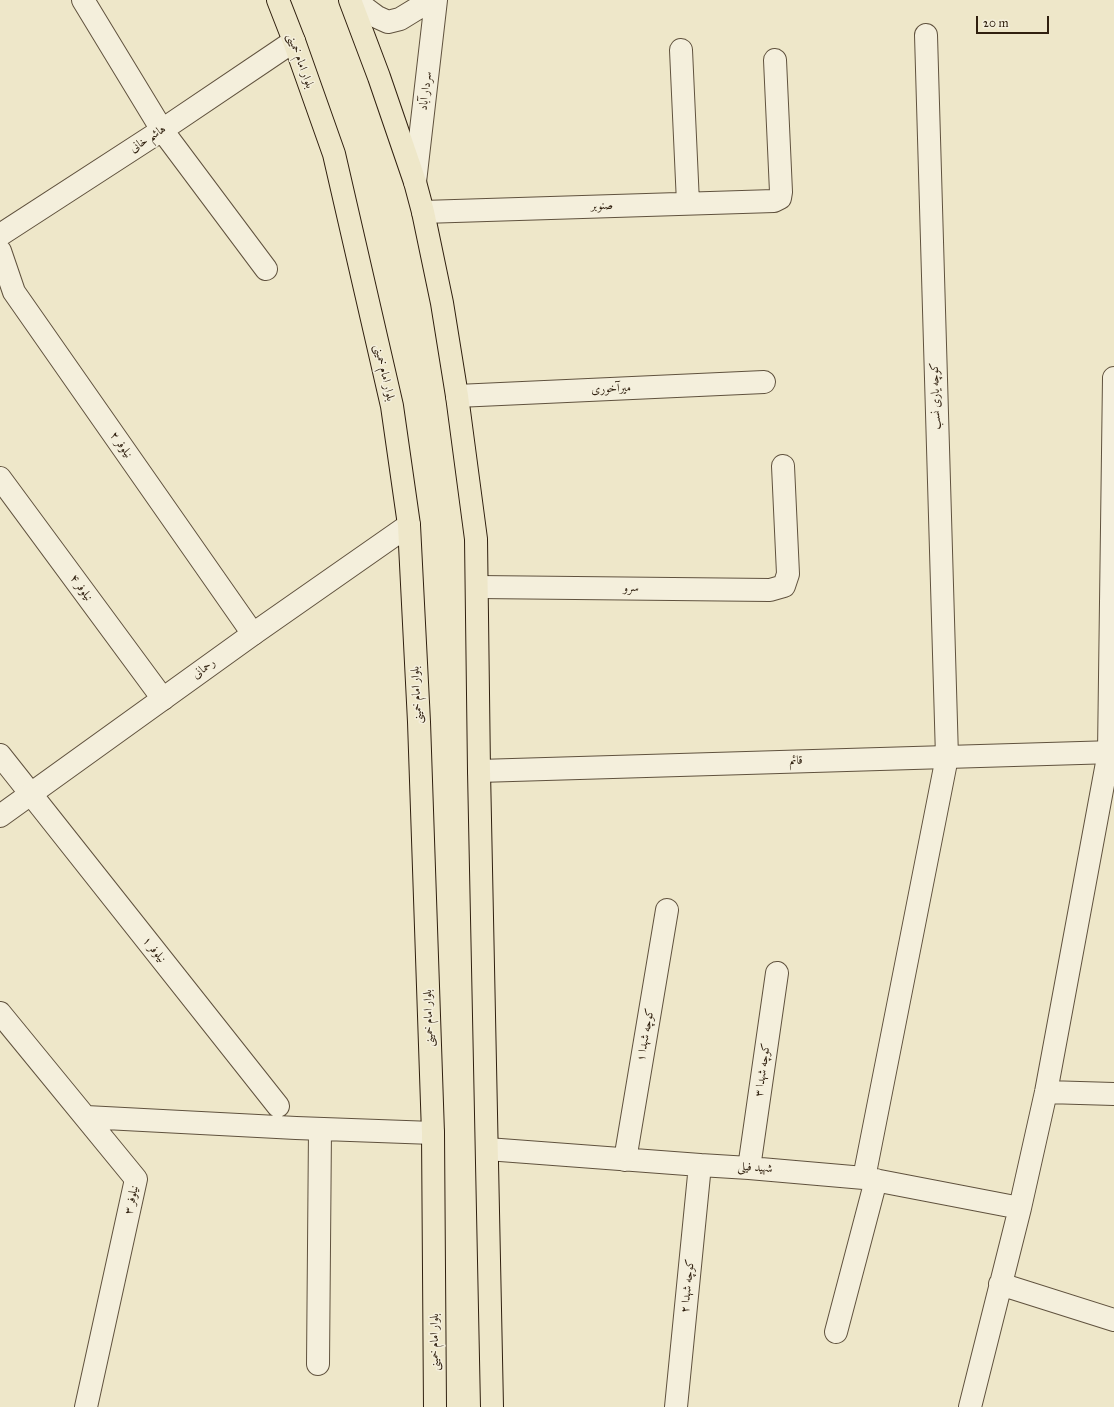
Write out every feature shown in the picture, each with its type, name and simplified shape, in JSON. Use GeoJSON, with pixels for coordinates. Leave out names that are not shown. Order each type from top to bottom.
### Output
{"type":"FeatureCollection","features":[{"type":"Feature","properties":{"kind":"main road","name":"بلوار امام خمینی"},"geometry":{"type":"LineString","coordinates":[[278,0],[334,154],[392,406],[409,525],[419,722],[433,1132],[435,1407]]}},
{"type":"Feature","properties":{"kind":"main road"},"geometry":{"type":"LineString","coordinates":[[350,0],[379,76],[415,182],[423,212],[442,303],[457,396],[476,539],[478,587],[479,771],[492,1407]]}},
{"type":"Feature","properties":{"kind":"street"},"geometry":{"type":"LineString","coordinates":[[82,0],[162,130],[266,269]]}},
{"type":"Feature","properties":{"kind":"street"},"geometry":{"type":"LineString","coordinates":[[354,0],[377,17],[388,22],[400,19],[431,0]]}},
{"type":"Feature","properties":{"kind":"street","name":"سردار آباد"},"geometry":{"type":"LineString","coordinates":[[415,182],[436,0]]}},
{"type":"Feature","properties":{"kind":"street","name":"کوچه یاری نسب"},"geometry":{"type":"LineString","coordinates":[[836,1332],[870,1179],[948,757],[926,35]]}},
{"type":"Feature","properties":{"kind":"street","name":"هاشم خانی"},"geometry":{"type":"LineString","coordinates":[[0,235],[162,130],[294,41]]}},
{"type":"Feature","properties":{"kind":"street"},"geometry":{"type":"LineString","coordinates":[[681,50],[688,204]]}},
{"type":"Feature","properties":{"kind":"street","name":"صنوبر"},"geometry":{"type":"LineString","coordinates":[[423,212],[774,201],[780,198],[781,192],[775,60]]}},
{"type":"Feature","properties":{"kind":"street","name":"نیلوفر ۲"},"geometry":{"type":"LineString","coordinates":[[0,251],[14,292],[253,634]]}},
{"type":"Feature","properties":{"kind":"street"},"geometry":{"type":"LineString","coordinates":[[970,1407],[1020,1208],[1046,1092],[1111,752],[1114,378]]}},
{"type":"Feature","properties":{"kind":"street","name":"میرآخوری"},"geometry":{"type":"LineString","coordinates":[[457,396],[764,382]]}},
{"type":"Feature","properties":{"kind":"street","name":"سرو"},"geometry":{"type":"LineString","coordinates":[[478,587],[770,590],[784,586],[788,574],[783,466]]}},
{"type":"Feature","properties":{"kind":"street","name":"نیلوفر ۴"},"geometry":{"type":"LineString","coordinates":[[0,478],[163,699]]}},
{"type":"Feature","properties":{"kind":"street","name":"رحمانی"},"geometry":{"type":"LineString","coordinates":[[0,816],[253,634],[409,525]]}},
{"type":"Feature","properties":{"kind":"street","name":"قائم"},"geometry":{"type":"LineString","coordinates":[[479,771],[1111,752]]}},
{"type":"Feature","properties":{"kind":"street","name":"نیلوفر ۱"},"geometry":{"type":"LineString","coordinates":[[0,755],[278,1106]]}},
{"type":"Feature","properties":{"kind":"street","name":"کوچه شهدا ۱"},"geometry":{"type":"LineString","coordinates":[[625,1160],[667,910]]}},
{"type":"Feature","properties":{"kind":"street","name":"کوچه شهدا ۳"},"geometry":{"type":"LineString","coordinates":[[749,1168],[777,973]]}},
{"type":"Feature","properties":{"kind":"street","name":"نیلوفر ۳"},"geometry":{"type":"LineString","coordinates":[[0,1013],[136,1179],[86,1407]]}},
{"type":"Feature","properties":{"kind":"street"},"geometry":{"type":"LineString","coordinates":[[1046,1092],[1114,1094]]}},
{"type":"Feature","properties":{"kind":"street"},"geometry":{"type":"LineString","coordinates":[[86,1117],[320,1129],[433,1132]]}},
{"type":"Feature","properties":{"kind":"street"},"geometry":{"type":"LineString","coordinates":[[318,1364],[320,1129]]}},
{"type":"Feature","properties":{"kind":"street","name":"شهید فیلی"},"geometry":{"type":"LineString","coordinates":[[487,1149],[700,1166],[749,1168],[870,1179],[1020,1208]]}},
{"type":"Feature","properties":{"kind":"street","name":"کوچه شهدا ۲"},"geometry":{"type":"LineString","coordinates":[[676,1407],[700,1166]]}},
{"type":"Feature","properties":{"kind":"street"},"geometry":{"type":"LineString","coordinates":[[1000,1284],[1114,1320]]}}]}
